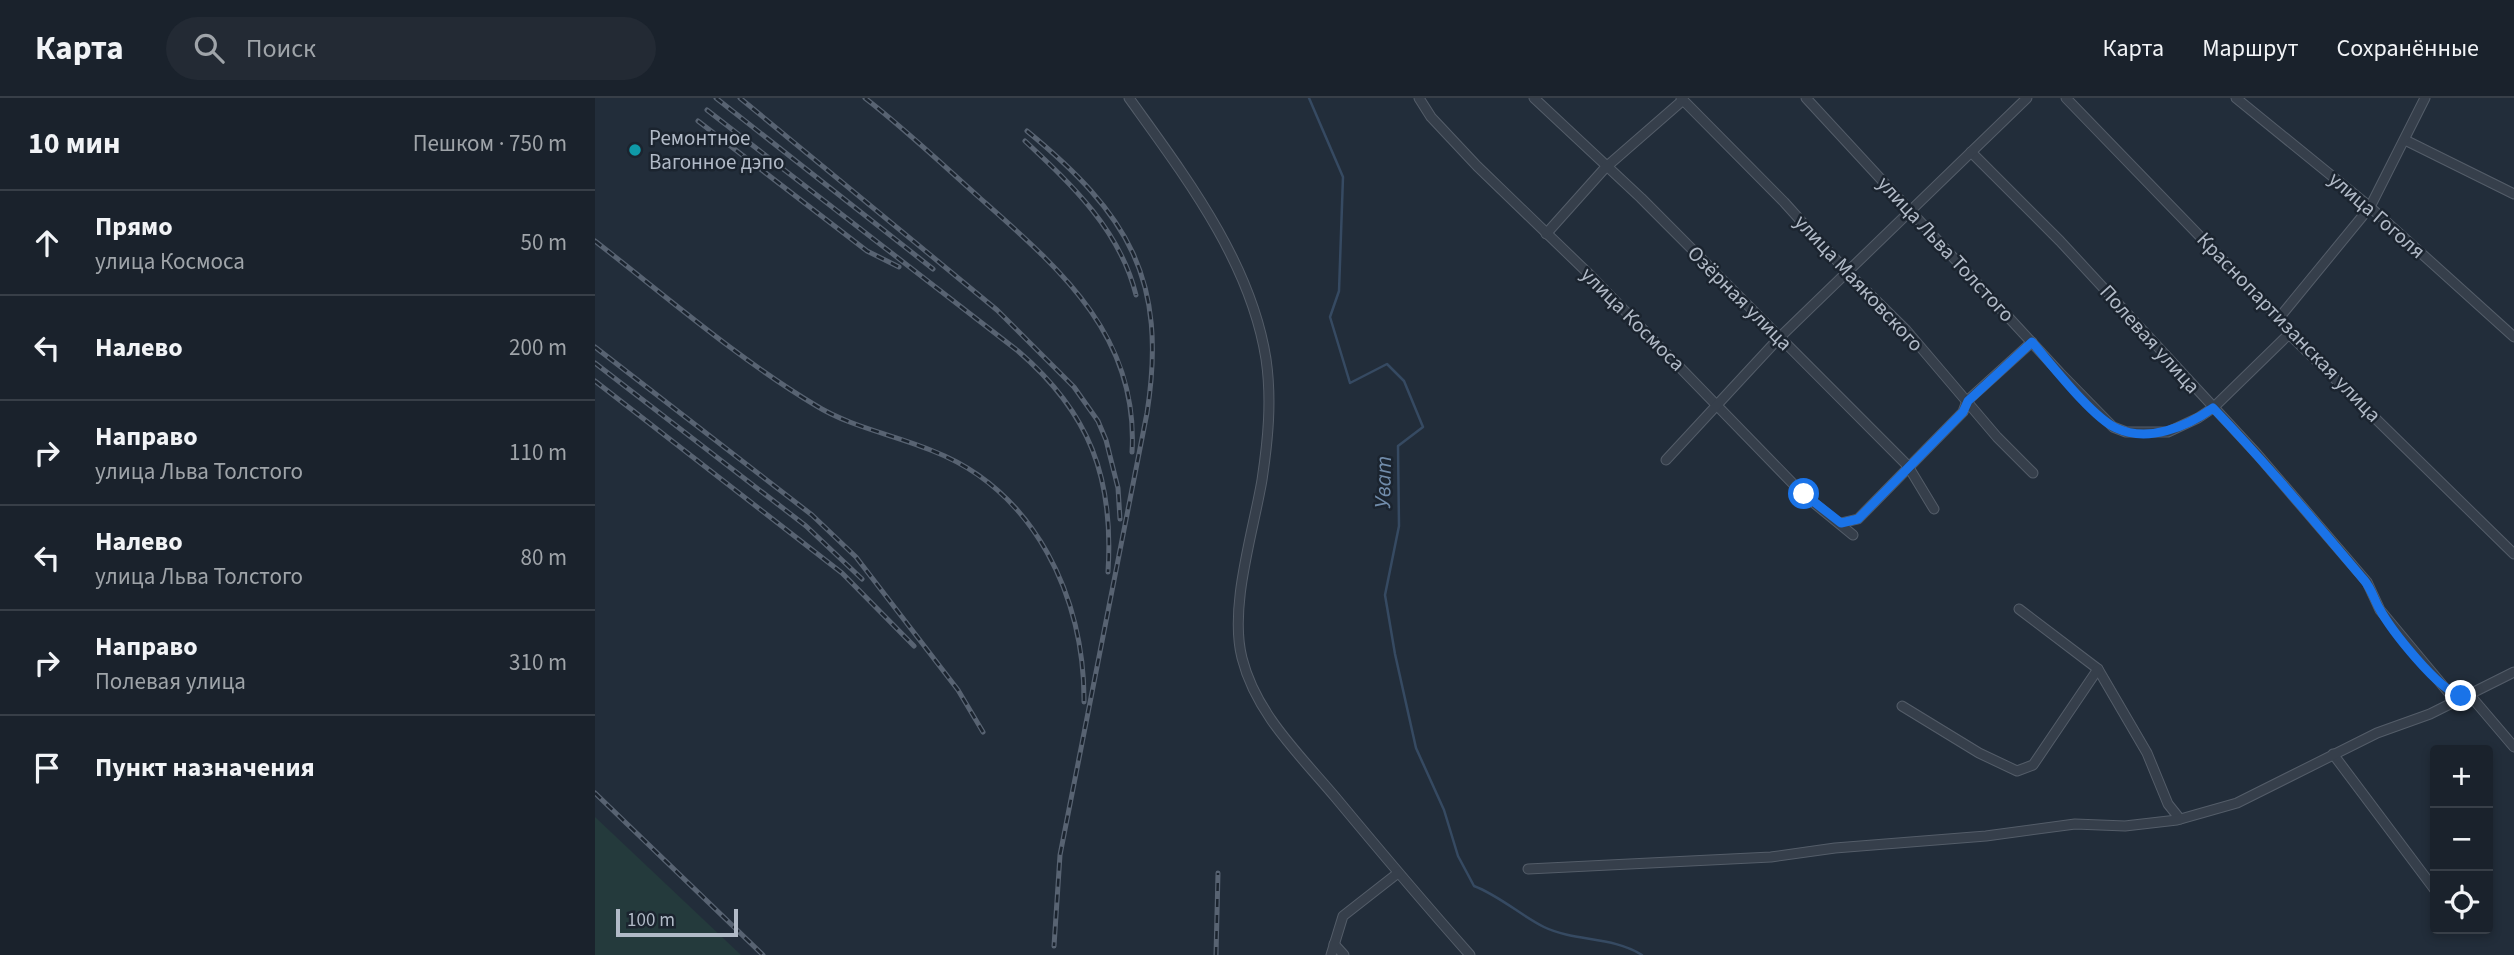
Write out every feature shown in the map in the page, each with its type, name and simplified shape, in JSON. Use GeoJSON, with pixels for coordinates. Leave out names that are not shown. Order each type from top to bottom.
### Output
{"type":"FeatureCollection","features":[{"type":"Feature","properties":{"kind":"street"},"geometry":{"type":"LineString","coordinates":[[1129,98],[1180,169],[1244,283],[1266,359],[1270,403],[1268,444],[1238,621],[1241,656],[1250,684],[1286,740],[1470,955]]}},
{"type":"Feature","properties":{"kind":"street","name":"улица Космоса"},"geometry":{"type":"LineString","coordinates":[[1419,98],[1431,117],[1804,494],[1853,535]]}},
{"type":"Feature","properties":{"kind":"street","name":"Озёрная улица"},"geometry":{"type":"LineString","coordinates":[[1534,98],[1605,168],[1641,198],[1908,466],[1934,509]]}},
{"type":"Feature","properties":{"kind":"street","name":"улица Льва Толстого"},"geometry":{"type":"LineString","coordinates":[[1806,98],[2113,427],[2126,432],[2177,429],[2213,408],[2289,334]]}},
{"type":"Feature","properties":{"kind":"street"},"geometry":{"type":"LineString","coordinates":[[1665,460],[1779,338],[2027,98]]}},
{"type":"Feature","properties":{"kind":"street","name":"Краснопартизанская улица"},"geometry":{"type":"LineString","coordinates":[[2066,98],[2279,318],[2289,334],[2514,554]]}},
{"type":"Feature","properties":{"kind":"street","name":"улица Гоголя"},"geometry":{"type":"LineString","coordinates":[[2236,98],[2370,207],[2514,337]]}},
{"type":"Feature","properties":{"kind":"street"},"geometry":{"type":"LineString","coordinates":[[2279,318],[2370,207],[2425,98]]}},
{"type":"Feature","properties":{"kind":"street"},"geometry":{"type":"LineString","coordinates":[[1546,234],[1605,168],[1682,99]]}},
{"type":"Feature","properties":{"kind":"street","name":"улица Маяковского"},"geometry":{"type":"LineString","coordinates":[[1682,99],[1906,330],[2033,473]]}},
{"type":"Feature","properties":{"kind":"street"},"geometry":{"type":"LineString","coordinates":[[2405,140],[2514,194]]}},
{"type":"Feature","properties":{"kind":"street","name":"Полевая улица"},"geometry":{"type":"LineString","coordinates":[[1971,152],[2060,241],[2257,454],[2367,582],[2380,610],[2449,693],[2474,700],[2514,747]]}},
{"type":"Feature","properties":{"kind":"street"},"geometry":{"type":"LineString","coordinates":[[1841,523],[1858,519],[1963,412],[1968,401],[2032,342]]}},
{"type":"Feature","properties":{"kind":"street"},"geometry":{"type":"LineString","coordinates":[[2019,609],[2098,669],[2147,753],[2168,804],[2180,819]]}},
{"type":"Feature","properties":{"kind":"street"},"geometry":{"type":"LineString","coordinates":[[1902,706],[1979,753],[2017,771],[2033,765],[2098,669]]}},
{"type":"Feature","properties":{"kind":"street"},"geometry":{"type":"LineString","coordinates":[[1528,869],[1771,858],[1835,848],[1998,835],[2075,824],[2125,826],[2180,819],[2237,803],[2377,733],[2430,714],[2461,696],[2514,672]]}},
{"type":"Feature","properties":{"kind":"street"},"geometry":{"type":"LineString","coordinates":[[2333,754],[2430,883]]}},
{"type":"Feature","properties":{"kind":"street"},"geometry":{"type":"LineString","coordinates":[[1331,955],[1343,916],[1398,873]]}},
{"type":"Feature","properties":{"kind":"street"},"geometry":{"type":"LineString","coordinates":[[1334,944],[1344,955]]}},
{"type":"Feature","properties":{"kind":"green space"},"geometry":{"type":"Polygon","coordinates":[[[595,817],[741,955],[595,955],[595,817]]]}},
{"type":"Feature","properties":{"kind":"waterway","name":"Уват"},"geometry":{"type":"LineString","coordinates":[[1309,98],[1343,177],[1339,291],[1330,317],[1350,383],[1387,364],[1404,381],[1423,427],[1398,446],[1399,526],[1385,595],[1416,748],[1444,810],[1458,856],[1474,886],[1556,932],[1618,945],[1642,955]]}},
{"type":"Feature","properties":{"kind":"railway"},"geometry":{"type":"LineString","coordinates":[[716,98],[933,269]]}},
{"type":"Feature","properties":{"kind":"railway"},"geometry":{"type":"LineString","coordinates":[[740,98],[997,310],[1074,387],[1098,421],[1106,440],[1118,488],[1120,519]]}},
{"type":"Feature","properties":{"kind":"railway"},"geometry":{"type":"LineString","coordinates":[[865,98],[924,147],[1039,252],[1089,308],[1108,339],[1122,373],[1131,411],[1132,452]]}},
{"type":"Feature","properties":{"kind":"railway"},"geometry":{"type":"LineString","coordinates":[[707,110],[1018,351],[1043,374],[1080,423],[1101,477],[1107,507],[1108,572]]}},
{"type":"Feature","properties":{"kind":"railway"},"geometry":{"type":"LineString","coordinates":[[698,121],[867,251],[899,267]]}},
{"type":"Feature","properties":{"kind":"railway"},"geometry":{"type":"LineString","coordinates":[[1027,131],[1062,161],[1115,221],[1133,253],[1145,287],[1151,324],[1152,366],[1147,413],[1060,855],[1054,946]]}},
{"type":"Feature","properties":{"kind":"railway"},"geometry":{"type":"LineString","coordinates":[[1025,141],[1077,192],[1106,229],[1119,250],[1136,295]]}},
{"type":"Feature","properties":{"kind":"railway"},"geometry":{"type":"LineString","coordinates":[[595,241],[730,347],[815,405],[858,425],[933,451],[969,469],[1000,492],[1026,521],[1047,552],[1064,587],[1082,663],[1084,702]]}},
{"type":"Feature","properties":{"kind":"railway"},"geometry":{"type":"LineString","coordinates":[[595,347],[812,515],[856,557],[958,690],[983,732]]}},
{"type":"Feature","properties":{"kind":"railway"},"geometry":{"type":"LineString","coordinates":[[595,363],[806,526],[862,579]]}},
{"type":"Feature","properties":{"kind":"railway"},"geometry":{"type":"LineString","coordinates":[[595,381],[842,573],[914,646]]}},
{"type":"Feature","properties":{"kind":"railway"},"geometry":{"type":"LineString","coordinates":[[595,793],[763,955]]}},
{"type":"Feature","properties":{"kind":"railway"},"geometry":{"type":"LineString","coordinates":[[1216,955],[1218,873]]}},
{"type":"Feature","properties":{"kind":"place","name":"Ремонтное Вагонное дэпо"},"geometry":{"type":"Point","coordinates":[635,150]}},
{"type":"Feature","properties":{"kind":"route"},"geometry":{"type":"LineString","coordinates":[[1804,494],[1841,523],[1858,519],[1963,412],[1968,401],[2032,342],[2093,408],[2113,427],[2126,432],[2168,432],[2213,408],[2257,454],[2341,556],[2367,582],[2380,610],[2430,672],[2449,693],[2461,696]]}}]}
